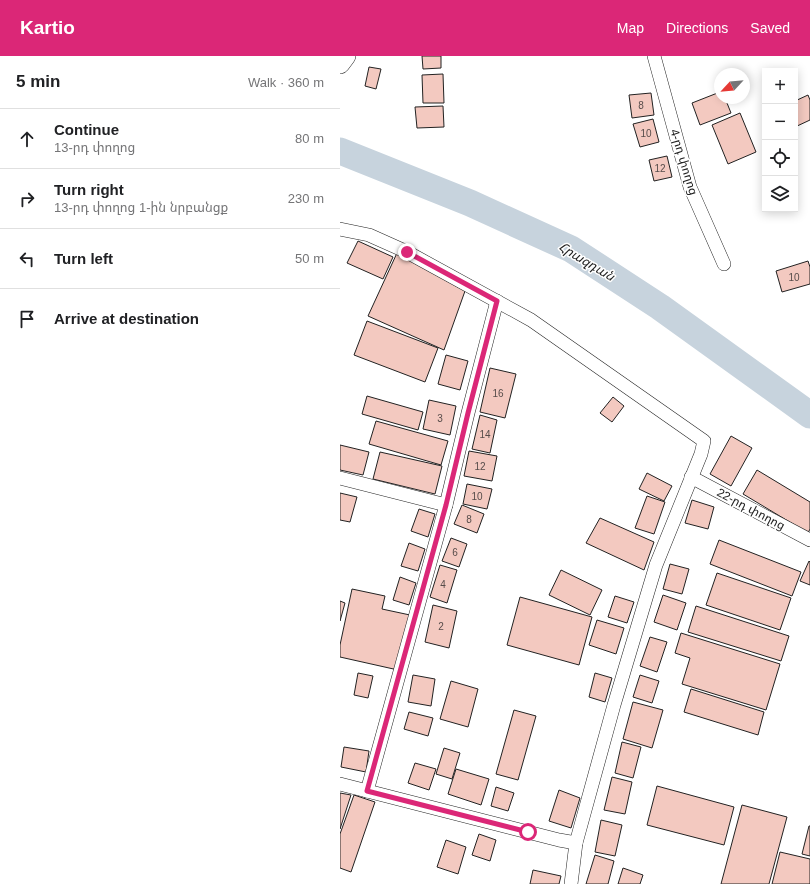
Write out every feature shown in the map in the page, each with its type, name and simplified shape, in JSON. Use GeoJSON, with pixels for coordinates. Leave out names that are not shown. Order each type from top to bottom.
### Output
{"type":"FeatureCollection","features":[{"type":"Feature","properties":{"kind":"street","name":"4-րդ փողոց"},"geometry":{"type":"LineString","coordinates":[[654,56],[690,187],[724,264]]}},
{"type":"Feature","properties":{"kind":"street"},"geometry":{"type":"LineString","coordinates":[[340,229],[369,235],[401,249],[531,320],[704,440],[701,454],[656,565],[614,705],[576,843],[572,884]]}},
{"type":"Feature","properties":{"kind":"street"},"geometry":{"type":"LineString","coordinates":[[367,791],[446,505],[497,301]]}},
{"type":"Feature","properties":{"kind":"street","name":"22-րդ փողոց"},"geometry":{"type":"LineString","coordinates":[[691,477],[810,540]]}},
{"type":"Feature","properties":{"kind":"street"},"geometry":{"type":"LineString","coordinates":[[340,478],[446,505]]}},
{"type":"Feature","properties":{"kind":"street"},"geometry":{"type":"LineString","coordinates":[[340,784],[559,840],[576,843]]}},
{"type":"Feature","properties":{"kind":"building"},"geometry":{"type":"Polygon","coordinates":[[[422,56],[441,56],[441,68],[423,69],[422,56]]]}},
{"type":"Feature","properties":{"kind":"building"},"geometry":{"type":"Polygon","coordinates":[[[369,67],[381,69],[376,89],[365,86],[369,67]]]}},
{"type":"Feature","properties":{"kind":"building"},"geometry":{"type":"Polygon","coordinates":[[[443,74],[444,103],[423,103],[422,75],[443,74]]]}},
{"type":"Feature","properties":{"kind":"building"},"geometry":{"type":"Polygon","coordinates":[[[651,93],[654,115],[632,118],[629,95],[651,93]]]}},
{"type":"Feature","properties":{"kind":"building"},"geometry":{"type":"Polygon","coordinates":[[[714,94],[714,104],[727,104],[731,113],[700,125],[692,103],[714,94]]]}},
{"type":"Feature","properties":{"kind":"building"},"geometry":{"type":"Polygon","coordinates":[[[808,95],[810,100],[810,120],[798,126],[798,104],[798,100],[808,95]]]}},
{"type":"Feature","properties":{"kind":"building"},"geometry":{"type":"Polygon","coordinates":[[[443,106],[444,127],[417,128],[415,107],[443,106]]]}},
{"type":"Feature","properties":{"kind":"building"},"geometry":{"type":"Polygon","coordinates":[[[740,113],[756,152],[728,164],[712,125],[740,113]]]}},
{"type":"Feature","properties":{"kind":"building"},"geometry":{"type":"Polygon","coordinates":[[[653,119],[659,142],[640,147],[633,124],[653,119]]]}},
{"type":"Feature","properties":{"kind":"building"},"geometry":{"type":"Polygon","coordinates":[[[667,156],[672,177],[654,181],[649,160],[667,156]]]}},
{"type":"Feature","properties":{"kind":"building"},"geometry":{"type":"Polygon","coordinates":[[[358,241],[393,257],[383,279],[347,263],[358,241]]]}},
{"type":"Feature","properties":{"kind":"building"},"geometry":{"type":"Polygon","coordinates":[[[397,253],[465,291],[444,350],[368,316],[397,253]]]}},
{"type":"Feature","properties":{"kind":"building"},"geometry":{"type":"Polygon","coordinates":[[[808,261],[810,267],[810,284],[782,292],[776,271],[808,261]]]}},
{"type":"Feature","properties":{"kind":"building"},"geometry":{"type":"Polygon","coordinates":[[[367,321],[438,348],[425,382],[354,355],[367,321]]]}},
{"type":"Feature","properties":{"kind":"building"},"geometry":{"type":"Polygon","coordinates":[[[446,355],[468,361],[460,390],[438,384],[446,355]]]}},
{"type":"Feature","properties":{"kind":"building"},"geometry":{"type":"Polygon","coordinates":[[[490,368],[516,374],[505,418],[480,412],[490,368]]]}},
{"type":"Feature","properties":{"kind":"building"},"geometry":{"type":"Polygon","coordinates":[[[367,396],[423,412],[418,430],[362,414],[367,396]]]}},
{"type":"Feature","properties":{"kind":"building"},"geometry":{"type":"Polygon","coordinates":[[[613,397],[624,406],[612,422],[600,413],[613,397]]]}},
{"type":"Feature","properties":{"kind":"building"},"geometry":{"type":"Polygon","coordinates":[[[429,400],[456,406],[450,435],[423,429],[429,400]]]}},
{"type":"Feature","properties":{"kind":"building"},"geometry":{"type":"Polygon","coordinates":[[[480,415],[497,420],[490,453],[472,449],[480,415]]]}},
{"type":"Feature","properties":{"kind":"building"},"geometry":{"type":"Polygon","coordinates":[[[376,421],[448,441],[441,465],[369,444],[376,421]]]}},
{"type":"Feature","properties":{"kind":"building"},"geometry":{"type":"Polygon","coordinates":[[[731,436],[752,448],[731,486],[710,474],[731,436]]]}},
{"type":"Feature","properties":{"kind":"building"},"geometry":{"type":"Polygon","coordinates":[[[340,445],[369,452],[363,475],[340,470],[340,445]]]}},
{"type":"Feature","properties":{"kind":"building"},"geometry":{"type":"Polygon","coordinates":[[[469,451],[497,456],[492,481],[464,476],[469,451]]]}},
{"type":"Feature","properties":{"kind":"building"},"geometry":{"type":"Polygon","coordinates":[[[380,452],[442,466],[435,494],[373,479],[380,452]]]}},
{"type":"Feature","properties":{"kind":"building"},"geometry":{"type":"Polygon","coordinates":[[[757,470],[810,502],[810,529],[808,533],[743,494],[757,470]]]}},
{"type":"Feature","properties":{"kind":"building"},"geometry":{"type":"Polygon","coordinates":[[[647,473],[672,486],[664,501],[639,489],[647,473]]]}},
{"type":"Feature","properties":{"kind":"building"},"geometry":{"type":"Polygon","coordinates":[[[467,484],[492,489],[487,509],[463,504],[467,484]]]}},
{"type":"Feature","properties":{"kind":"building"},"geometry":{"type":"Polygon","coordinates":[[[340,493],[357,497],[350,522],[340,520],[340,493]]]}},
{"type":"Feature","properties":{"kind":"building"},"geometry":{"type":"Polygon","coordinates":[[[647,496],[665,502],[654,534],[635,528],[647,496]]]}},
{"type":"Feature","properties":{"kind":"building"},"geometry":{"type":"Polygon","coordinates":[[[692,500],[714,507],[708,529],[685,523],[692,500]]]}},
{"type":"Feature","properties":{"kind":"building"},"geometry":{"type":"Polygon","coordinates":[[[462,505],[484,514],[477,533],[454,524],[462,505]]]}},
{"type":"Feature","properties":{"kind":"building"},"geometry":{"type":"Polygon","coordinates":[[[419,509],[435,514],[428,537],[411,531],[419,509]]]}},
{"type":"Feature","properties":{"kind":"building"},"geometry":{"type":"Polygon","coordinates":[[[600,518],[654,542],[644,570],[586,543],[600,518]]]}},
{"type":"Feature","properties":{"kind":"building"},"geometry":{"type":"Polygon","coordinates":[[[451,538],[467,544],[459,567],[442,561],[451,538]]]}},
{"type":"Feature","properties":{"kind":"building"},"geometry":{"type":"Polygon","coordinates":[[[719,540],[801,572],[792,596],[710,564],[719,540]]]}},
{"type":"Feature","properties":{"kind":"building"},"geometry":{"type":"Polygon","coordinates":[[[409,543],[425,549],[418,571],[401,566],[409,543]]]}},
{"type":"Feature","properties":{"kind":"building"},"geometry":{"type":"Polygon","coordinates":[[[809,561],[810,562],[810,585],[800,581],[809,561]]]}},
{"type":"Feature","properties":{"kind":"building"},"geometry":{"type":"Polygon","coordinates":[[[670,564],[689,569],[682,594],[663,589],[670,564]]]}},
{"type":"Feature","properties":{"kind":"building"},"geometry":{"type":"Polygon","coordinates":[[[440,565],[457,570],[447,603],[430,597],[440,565]]]}},
{"type":"Feature","properties":{"kind":"building"},"geometry":{"type":"Polygon","coordinates":[[[561,570],[602,590],[590,615],[549,595],[561,570]]]}},
{"type":"Feature","properties":{"kind":"building"},"geometry":{"type":"Polygon","coordinates":[[[717,573],[791,598],[780,630],[706,605],[717,573]]]}},
{"type":"Feature","properties":{"kind":"building"},"geometry":{"type":"Polygon","coordinates":[[[400,577],[416,583],[409,605],[393,600],[400,577]]]}},
{"type":"Feature","properties":{"kind":"building"},"geometry":{"type":"Polygon","coordinates":[[[352,589],[385,596],[382,609],[410,615],[398,670],[340,657],[340,645],[352,589]]]}},
{"type":"Feature","properties":{"kind":"building"},"geometry":{"type":"Polygon","coordinates":[[[663,595],[686,603],[677,630],[654,622],[663,595]]]}},
{"type":"Feature","properties":{"kind":"building"},"geometry":{"type":"Polygon","coordinates":[[[615,596],[634,602],[627,623],[608,617],[615,596]]]}},
{"type":"Feature","properties":{"kind":"building"},"geometry":{"type":"Polygon","coordinates":[[[520,597],[592,617],[579,665],[507,645],[520,597]]]}},
{"type":"Feature","properties":{"kind":"building"},"geometry":{"type":"Polygon","coordinates":[[[340,601],[345,603],[340,621],[340,601]]]}},
{"type":"Feature","properties":{"kind":"building"},"geometry":{"type":"Polygon","coordinates":[[[433,605],[457,611],[449,648],[425,642],[433,605]]]}},
{"type":"Feature","properties":{"kind":"building"},"geometry":{"type":"Polygon","coordinates":[[[696,606],[789,636],[781,661],[688,632],[696,606]]]}},
{"type":"Feature","properties":{"kind":"building"},"geometry":{"type":"Polygon","coordinates":[[[597,620],[624,628],[616,654],[589,645],[597,620]]]}},
{"type":"Feature","properties":{"kind":"building"},"geometry":{"type":"Polygon","coordinates":[[[681,633],[780,664],[766,710],[682,684],[690,658],[675,653],[681,633]]]}},
{"type":"Feature","properties":{"kind":"building"},"geometry":{"type":"Polygon","coordinates":[[[650,637],[667,642],[657,672],[640,666],[650,637]]]}},
{"type":"Feature","properties":{"kind":"building"},"geometry":{"type":"Polygon","coordinates":[[[358,673],[373,676],[368,698],[354,695],[358,673]]]}},
{"type":"Feature","properties":{"kind":"building"},"geometry":{"type":"Polygon","coordinates":[[[595,673],[612,678],[605,702],[589,697],[595,673]]]}},
{"type":"Feature","properties":{"kind":"building"},"geometry":{"type":"Polygon","coordinates":[[[413,675],[435,679],[431,706],[408,702],[413,675]]]}},
{"type":"Feature","properties":{"kind":"building"},"geometry":{"type":"Polygon","coordinates":[[[640,675],[659,681],[652,703],[633,697],[640,675]]]}},
{"type":"Feature","properties":{"kind":"building"},"geometry":{"type":"Polygon","coordinates":[[[451,681],[478,689],[468,727],[440,719],[451,681]]]}},
{"type":"Feature","properties":{"kind":"building"},"geometry":{"type":"Polygon","coordinates":[[[691,689],[764,712],[758,735],[684,712],[691,689]]]}},
{"type":"Feature","properties":{"kind":"building"},"geometry":{"type":"Polygon","coordinates":[[[633,702],[663,710],[652,748],[623,739],[633,702]]]}},
{"type":"Feature","properties":{"kind":"building"},"geometry":{"type":"Polygon","coordinates":[[[514,710],[536,716],[518,780],[496,774],[514,710]]]}},
{"type":"Feature","properties":{"kind":"building"},"geometry":{"type":"Polygon","coordinates":[[[409,712],[433,718],[428,736],[404,729],[409,712]]]}},
{"type":"Feature","properties":{"kind":"building"},"geometry":{"type":"Polygon","coordinates":[[[622,742],[641,747],[633,778],[615,773],[622,742]]]}},
{"type":"Feature","properties":{"kind":"building"},"geometry":{"type":"Polygon","coordinates":[[[344,747],[369,751],[366,772],[341,767],[344,747]]]}},
{"type":"Feature","properties":{"kind":"building"},"geometry":{"type":"Polygon","coordinates":[[[444,748],[460,753],[452,779],[436,774],[444,748]]]}},
{"type":"Feature","properties":{"kind":"building"},"geometry":{"type":"Polygon","coordinates":[[[415,763],[436,769],[429,790],[408,783],[415,763]]]}},
{"type":"Feature","properties":{"kind":"building"},"geometry":{"type":"Polygon","coordinates":[[[456,769],[489,779],[481,805],[448,794],[456,769]]]}},
{"type":"Feature","properties":{"kind":"building"},"geometry":{"type":"Polygon","coordinates":[[[612,777],[632,782],[625,814],[604,810],[612,777]]]}},
{"type":"Feature","properties":{"kind":"building"},"geometry":{"type":"Polygon","coordinates":[[[657,786],[734,807],[724,845],[647,825],[657,786]]]}},
{"type":"Feature","properties":{"kind":"building"},"geometry":{"type":"Polygon","coordinates":[[[496,787],[514,793],[508,811],[491,806],[496,787]]]}},
{"type":"Feature","properties":{"kind":"building"},"geometry":{"type":"Polygon","coordinates":[[[559,790],[580,798],[571,828],[549,821],[559,790]]]}},
{"type":"Feature","properties":{"kind":"building"},"geometry":{"type":"Polygon","coordinates":[[[340,793],[351,795],[340,829],[340,793]]]}},
{"type":"Feature","properties":{"kind":"building"},"geometry":{"type":"Polygon","coordinates":[[[354,795],[375,802],[351,872],[340,868],[340,834],[354,795]]]}},
{"type":"Feature","properties":{"kind":"building"},"geometry":{"type":"Polygon","coordinates":[[[742,805],[787,817],[769,884],[721,884],[742,805]]]}},
{"type":"Feature","properties":{"kind":"building"},"geometry":{"type":"Polygon","coordinates":[[[601,820],[622,825],[615,856],[595,852],[601,820]]]}},
{"type":"Feature","properties":{"kind":"building"},"geometry":{"type":"Polygon","coordinates":[[[810,826],[810,856],[802,854],[810,826]]]}},
{"type":"Feature","properties":{"kind":"building"},"geometry":{"type":"Polygon","coordinates":[[[479,834],[496,840],[490,861],[472,855],[479,834]]]}},
{"type":"Feature","properties":{"kind":"building"},"geometry":{"type":"Polygon","coordinates":[[[446,840],[466,847],[458,874],[437,867],[446,840]]]}},
{"type":"Feature","properties":{"kind":"building"},"geometry":{"type":"Polygon","coordinates":[[[780,852],[810,859],[810,884],[772,884],[780,852]]]}},
{"type":"Feature","properties":{"kind":"building"},"geometry":{"type":"Polygon","coordinates":[[[595,855],[614,861],[608,884],[586,884],[595,855]]]}},
{"type":"Feature","properties":{"kind":"building"},"geometry":{"type":"Polygon","coordinates":[[[623,868],[643,875],[640,884],[618,884],[623,868]]]}},
{"type":"Feature","properties":{"kind":"building"},"geometry":{"type":"Polygon","coordinates":[[[533,870],[561,876],[559,884],[530,884],[533,870]]]}},
{"type":"Feature","properties":{"kind":"waterway","name":"Հրազդան"},"geometry":{"type":"LineString","coordinates":[[340,151],[470,203],[571,249],[660,307],[810,415]]}},
{"type":"Feature","properties":{"kind":"route"},"geometry":{"type":"LineString","coordinates":[[407,252],[497,301],[446,505],[367,791],[528,832]]}}]}
